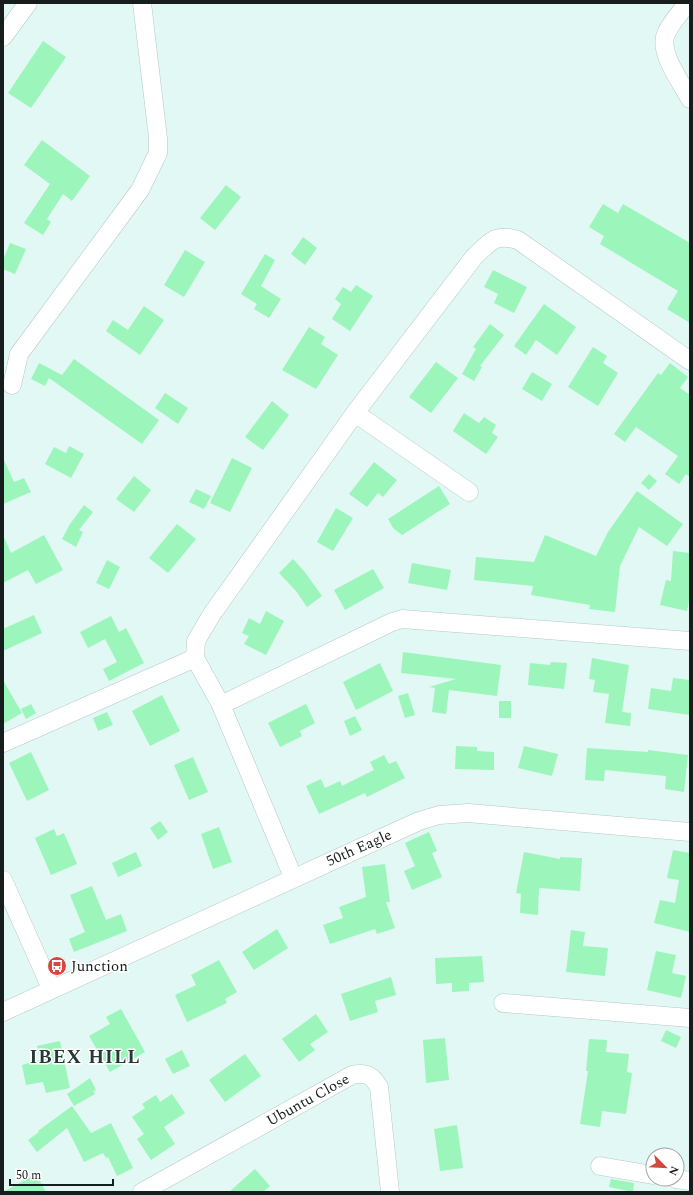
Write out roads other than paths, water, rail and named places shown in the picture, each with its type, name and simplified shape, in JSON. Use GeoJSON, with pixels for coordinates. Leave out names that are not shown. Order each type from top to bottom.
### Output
{"type":"FeatureCollection","features":[{"type":"Feature","properties":{"kind":"street"},"geometry":{"type":"LineString","coordinates":[[3,37],[28,3]]}},
{"type":"Feature","properties":{"kind":"street"},"geometry":{"type":"LineString","coordinates":[[12,385],[19,354],[140,190],[158,153],[158,138],[142,3]]}},
{"type":"Feature","properties":{"kind":"street"},"geometry":{"type":"LineString","coordinates":[[687,3],[666,33],[664,42],[665,54],[690,99]]}},
{"type":"Feature","properties":{"kind":"street"},"geometry":{"type":"LineString","coordinates":[[294,877],[221,705],[194,658],[196,641],[209,619],[355,413],[474,257],[492,240],[505,236],[518,240],[690,361]]}},
{"type":"Feature","properties":{"kind":"street"},"geometry":{"type":"LineString","coordinates":[[355,413],[469,492]]}},
{"type":"Feature","properties":{"kind":"street"},"geometry":{"type":"LineString","coordinates":[[221,705],[392,622],[402,619],[690,641]]}},
{"type":"Feature","properties":{"kind":"street"},"geometry":{"type":"LineString","coordinates":[[3,743],[194,658]]}},
{"type":"Feature","properties":{"kind":"street","name":"50th Eagle"},"geometry":{"type":"LineString","coordinates":[[3,1012],[51,988],[419,821],[453,813],[690,832]]}},
{"type":"Feature","properties":{"kind":"street"},"geometry":{"type":"LineString","coordinates":[[3,880],[51,988]]}},
{"type":"Feature","properties":{"kind":"street"},"geometry":{"type":"LineString","coordinates":[[503,1003],[690,1018]]}},
{"type":"Feature","properties":{"kind":"street","name":"Ubuntu Close"},"geometry":{"type":"LineString","coordinates":[[142,1192],[352,1075],[362,1073],[373,1077],[379,1087],[390,1192]]}},
{"type":"Feature","properties":{"kind":"street"},"geometry":{"type":"LineString","coordinates":[[600,1166],[645,1174]]}},
{"type":"Feature","properties":{"kind":"place","name":"Junction"},"geometry":{"type":"Point","coordinates":[57,966]}},
{"type":"Feature","properties":{"kind":"district","name":"IBEX HILL"},"geometry":{"type":"Point","coordinates":[85,1057]}}]}
